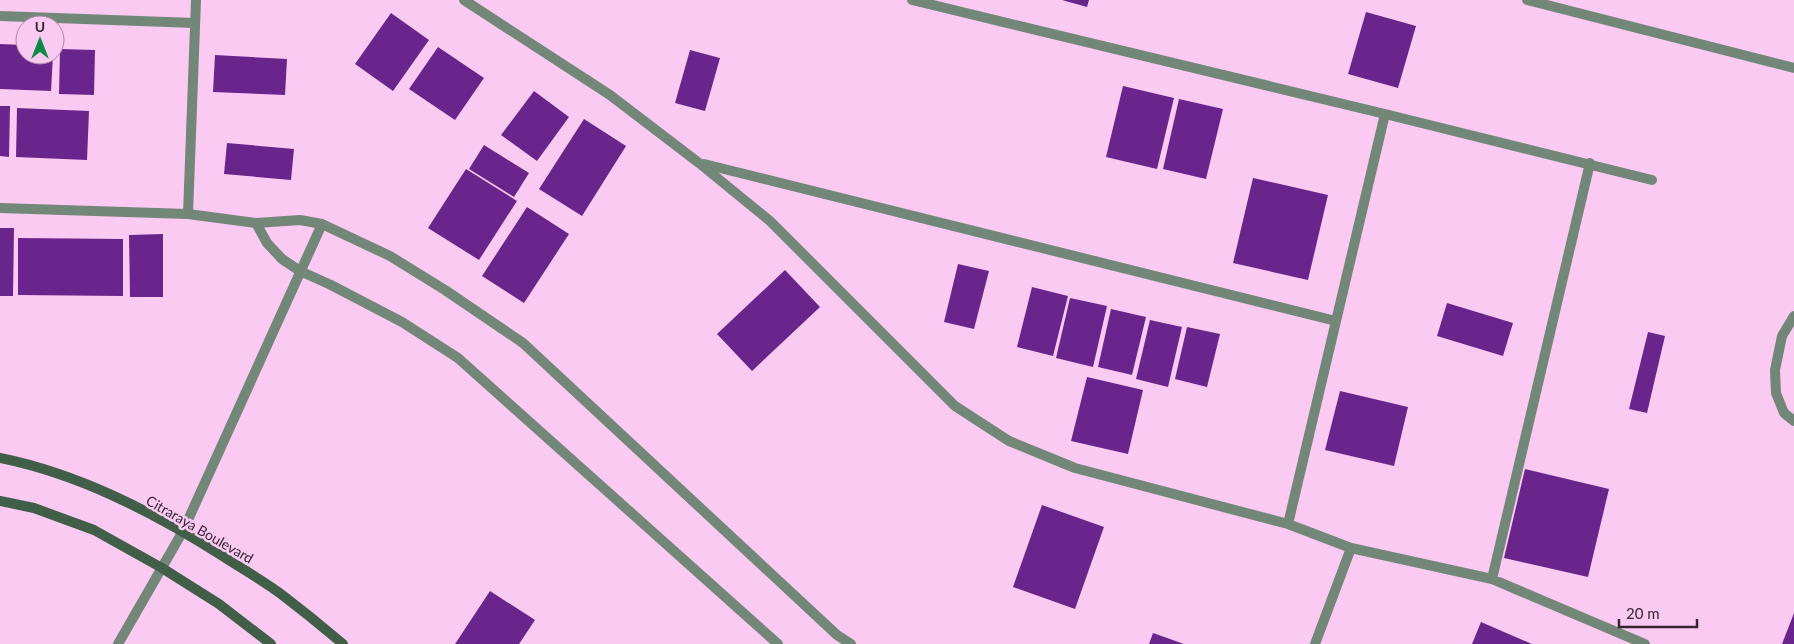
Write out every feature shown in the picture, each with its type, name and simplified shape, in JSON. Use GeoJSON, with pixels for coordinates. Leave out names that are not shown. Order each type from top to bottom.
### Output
{"type":"FeatureCollection","features":[{"type":"Feature","properties":{"kind":"main road","name":"Citraraya Boulevard"},"geometry":{"type":"LineString","coordinates":[[0,458],[17,461],[87,484],[183,531],[281,594],[343,644]]}},
{"type":"Feature","properties":{"kind":"main road"},"geometry":{"type":"LineString","coordinates":[[0,501],[34,508],[94,530],[162,568],[219,604],[271,644]]}},
{"type":"Feature","properties":{"kind":"street"},"geometry":{"type":"LineString","coordinates":[[188,214],[196,0]]}},
{"type":"Feature","properties":{"kind":"street"},"geometry":{"type":"LineString","coordinates":[[464,0],[610,95],[699,163],[770,221],[955,406],[1009,441],[1075,468],[1288,524],[1351,548],[1492,579],[1645,644]]}},
{"type":"Feature","properties":{"kind":"street"},"geometry":{"type":"LineString","coordinates":[[912,0],[1652,180]]}},
{"type":"Feature","properties":{"kind":"street"},"geometry":{"type":"LineString","coordinates":[[1526,0],[1794,68]]}},
{"type":"Feature","properties":{"kind":"street"},"geometry":{"type":"LineString","coordinates":[[0,16],[195,23]]}},
{"type":"Feature","properties":{"kind":"street"},"geometry":{"type":"LineString","coordinates":[[1288,524],[1386,114]]}},
{"type":"Feature","properties":{"kind":"street"},"geometry":{"type":"LineString","coordinates":[[699,163],[1336,321]]}},
{"type":"Feature","properties":{"kind":"street"},"geometry":{"type":"LineString","coordinates":[[1492,579],[1590,164]]}},
{"type":"Feature","properties":{"kind":"street"},"geometry":{"type":"LineString","coordinates":[[0,208],[188,214],[256,223],[300,220],[322,224],[390,256],[445,290],[522,343],[837,635],[851,644]]}},
{"type":"Feature","properties":{"kind":"street"},"geometry":{"type":"LineString","coordinates":[[256,223],[266,244],[300,272],[330,285],[402,322],[458,358],[778,644]]}},
{"type":"Feature","properties":{"kind":"street"},"geometry":{"type":"LineString","coordinates":[[118,644],[183,531],[322,224]]}},
{"type":"Feature","properties":{"kind":"street"},"geometry":{"type":"LineString","coordinates":[[1794,316],[1782,336],[1775,370],[1776,393],[1784,413],[1794,421]]}},
{"type":"Feature","properties":{"kind":"street"},"geometry":{"type":"LineString","coordinates":[[1315,644],[1351,548]]}},
{"type":"Feature","properties":{"kind":"building"},"geometry":{"type":"Polygon","coordinates":[[[1062,0],[1089,0],[1087,7],[1062,0]]]}},
{"type":"Feature","properties":{"kind":"building"},"geometry":{"type":"Polygon","coordinates":[[[1366,12],[1416,26],[1398,88],[1348,74],[1366,12]]]}},
{"type":"Feature","properties":{"kind":"building"},"geometry":{"type":"Polygon","coordinates":[[[391,13],[429,40],[393,91],[355,64],[391,13]]]}},
{"type":"Feature","properties":{"kind":"building"},"geometry":{"type":"Polygon","coordinates":[[[0,44],[15,45],[15,65],[52,65],[51,91],[0,89],[0,44]]]}},
{"type":"Feature","properties":{"kind":"building"},"geometry":{"type":"Polygon","coordinates":[[[438,47],[484,78],[455,120],[409,89],[438,47]]]}},
{"type":"Feature","properties":{"kind":"building"},"geometry":{"type":"Polygon","coordinates":[[[65,49],[95,50],[94,95],[59,94],[60,65],[65,65],[65,49]]]}},
{"type":"Feature","properties":{"kind":"building"},"geometry":{"type":"Polygon","coordinates":[[[690,50],[720,58],[705,111],[675,103],[690,50]]]}},
{"type":"Feature","properties":{"kind":"building"},"geometry":{"type":"Polygon","coordinates":[[[215,55],[287,59],[285,95],[213,92],[215,55]]]}},
{"type":"Feature","properties":{"kind":"building"},"geometry":{"type":"Polygon","coordinates":[[[1123,86],[1174,98],[1157,169],[1106,157],[1123,86]]]}},
{"type":"Feature","properties":{"kind":"building"},"geometry":{"type":"Polygon","coordinates":[[[534,91],[569,117],[537,161],[501,135],[534,91]]]}},
{"type":"Feature","properties":{"kind":"building"},"geometry":{"type":"Polygon","coordinates":[[[1179,99],[1223,109],[1206,179],[1163,169],[1179,99]]]}},
{"type":"Feature","properties":{"kind":"building"},"geometry":{"type":"Polygon","coordinates":[[[0,106],[10,106],[9,157],[0,156],[0,106]]]}},
{"type":"Feature","properties":{"kind":"building"},"geometry":{"type":"Polygon","coordinates":[[[17,108],[89,111],[87,160],[16,157],[17,108]]]}},
{"type":"Feature","properties":{"kind":"building"},"geometry":{"type":"Polygon","coordinates":[[[584,119],[626,146],[582,216],[539,189],[584,119]]]}},
{"type":"Feature","properties":{"kind":"building"},"geometry":{"type":"Polygon","coordinates":[[[227,143],[294,149],[291,180],[224,174],[227,143]]]}},
{"type":"Feature","properties":{"kind":"building"},"geometry":{"type":"Polygon","coordinates":[[[484,145],[529,173],[514,197],[469,169],[484,145]]]}},
{"type":"Feature","properties":{"kind":"building"},"geometry":{"type":"Polygon","coordinates":[[[466,169],[517,201],[479,260],[428,228],[466,169]]]}},
{"type":"Feature","properties":{"kind":"building"},"geometry":{"type":"Polygon","coordinates":[[[1253,178],[1328,195],[1308,280],[1233,263],[1253,178]]]}},
{"type":"Feature","properties":{"kind":"building"},"geometry":{"type":"Polygon","coordinates":[[[527,207],[569,234],[524,303],[482,276],[527,207]]]}},
{"type":"Feature","properties":{"kind":"building"},"geometry":{"type":"Polygon","coordinates":[[[0,228],[14,228],[13,296],[0,296],[0,228]]]}},
{"type":"Feature","properties":{"kind":"building"},"geometry":{"type":"Polygon","coordinates":[[[163,234],[163,297],[130,297],[129,235],[163,234]]]}},
{"type":"Feature","properties":{"kind":"building"},"geometry":{"type":"Polygon","coordinates":[[[18,238],[123,239],[123,296],[18,295],[18,238]]]}},
{"type":"Feature","properties":{"kind":"building"},"geometry":{"type":"Polygon","coordinates":[[[958,264],[989,271],[974,329],[944,322],[958,264]]]}},
{"type":"Feature","properties":{"kind":"building"},"geometry":{"type":"Polygon","coordinates":[[[785,270],[820,307],[752,371],[717,334],[785,270]]]}},
{"type":"Feature","properties":{"kind":"building"},"geometry":{"type":"Polygon","coordinates":[[[1032,287],[1068,296],[1053,356],[1017,347],[1032,287]]]}},
{"type":"Feature","properties":{"kind":"building"},"geometry":{"type":"Polygon","coordinates":[[[1070,298],[1107,306],[1093,367],[1056,358],[1070,298]]]}},
{"type":"Feature","properties":{"kind":"building"},"geometry":{"type":"Polygon","coordinates":[[[1447,303],[1513,323],[1503,356],[1437,336],[1447,303]]]}},
{"type":"Feature","properties":{"kind":"building"},"geometry":{"type":"Polygon","coordinates":[[[1111,309],[1146,317],[1132,375],[1098,367],[1111,309]]]}},
{"type":"Feature","properties":{"kind":"building"},"geometry":{"type":"Polygon","coordinates":[[[1150,320],[1182,327],[1168,387],[1136,379],[1150,320]]]}},
{"type":"Feature","properties":{"kind":"building"},"geometry":{"type":"Polygon","coordinates":[[[1187,327],[1220,334],[1207,387],[1175,379],[1187,327]]]}},
{"type":"Feature","properties":{"kind":"building"},"geometry":{"type":"Polygon","coordinates":[[[1648,332],[1665,336],[1647,413],[1629,409],[1648,332]]]}},
{"type":"Feature","properties":{"kind":"building"},"geometry":{"type":"Polygon","coordinates":[[[1087,377],[1143,390],[1128,454],[1071,441],[1087,377]]]}},
{"type":"Feature","properties":{"kind":"building"},"geometry":{"type":"Polygon","coordinates":[[[1340,391],[1408,407],[1394,466],[1325,450],[1340,391]]]}},
{"type":"Feature","properties":{"kind":"building"},"geometry":{"type":"Polygon","coordinates":[[[1525,469],[1609,489],[1588,577],[1504,558],[1525,469]]]}},
{"type":"Feature","properties":{"kind":"building"},"geometry":{"type":"Polygon","coordinates":[[[1042,505],[1104,527],[1075,609],[1013,587],[1042,505]]]}},
{"type":"Feature","properties":{"kind":"building"},"geometry":{"type":"Polygon","coordinates":[[[490,591],[535,620],[519,644],[455,644],[490,591]]]}},
{"type":"Feature","properties":{"kind":"building"},"geometry":{"type":"Polygon","coordinates":[[[1794,613],[1794,644],[1782,644],[1794,613]]]}},
{"type":"Feature","properties":{"kind":"building"},"geometry":{"type":"Polygon","coordinates":[[[1481,622],[1532,644],[1472,644],[1481,622]]]}},
{"type":"Feature","properties":{"kind":"building"},"geometry":{"type":"Polygon","coordinates":[[[1153,633],[1184,644],[1149,644],[1153,633]]]}}]}
